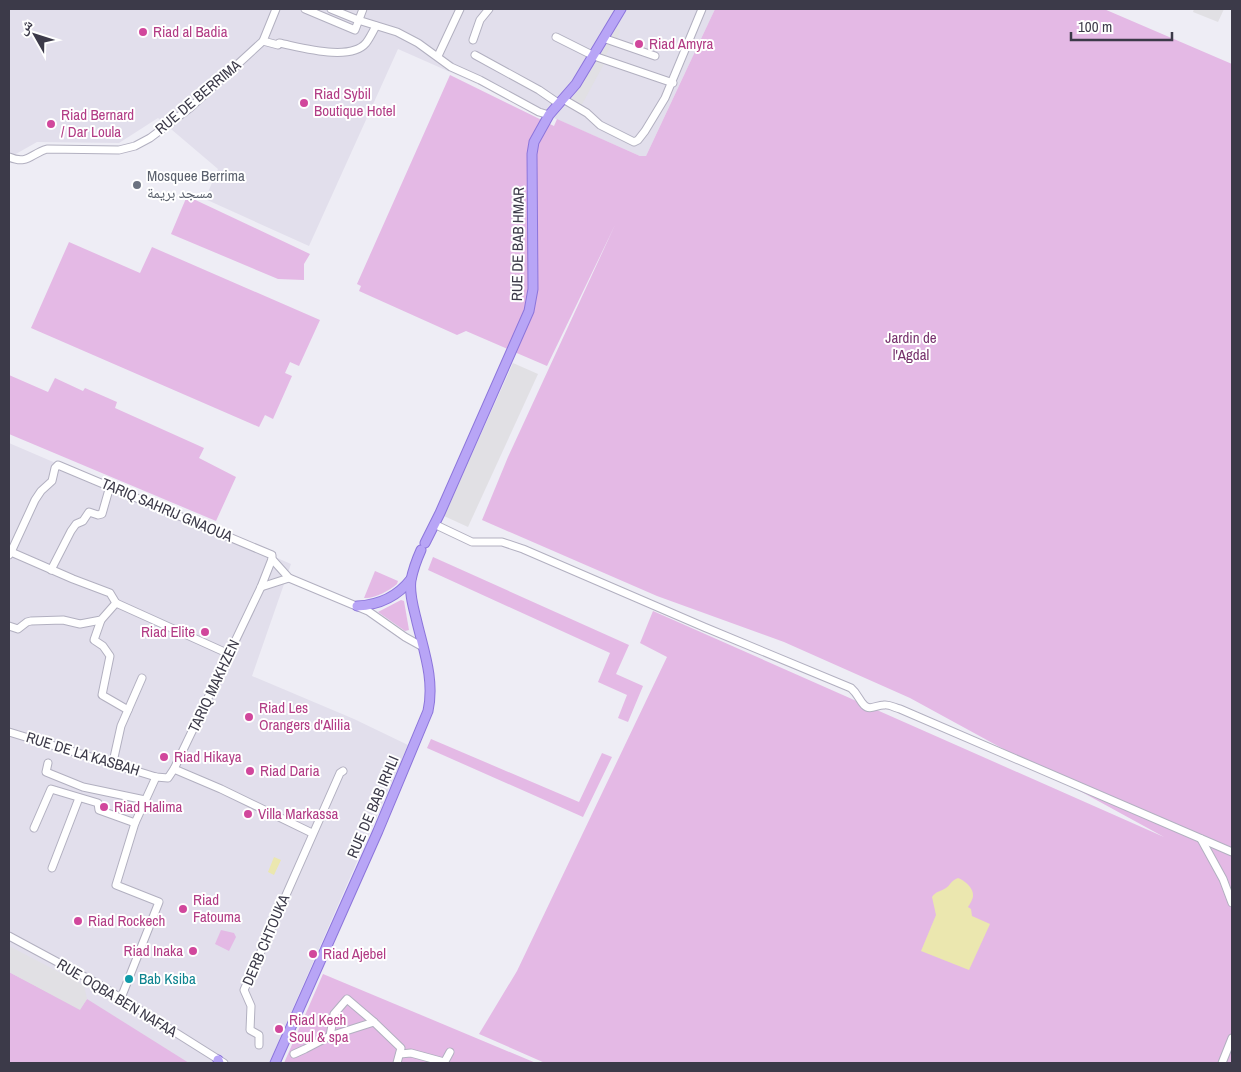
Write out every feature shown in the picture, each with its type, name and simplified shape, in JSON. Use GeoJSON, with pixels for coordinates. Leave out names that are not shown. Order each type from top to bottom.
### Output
{"type":"FeatureCollection","features":[{"type":"Feature","properties":{"kind":"main road","name":"RUE DE BAB HMAR"},"geometry":{"type":"LineString","coordinates":[[423,546],[510,358],[529,311],[533,289],[532,154],[534,142],[549,115],[576,84],[621,9]]}},
{"type":"Feature","properties":{"kind":"main road","name":"RUE DE BAB IRHLI"},"geometry":{"type":"LineString","coordinates":[[275,1063],[428,711],[430,694],[429,674],[412,595],[411,579],[423,546]]}},
{"type":"Feature","properties":{"kind":"main road"},"geometry":{"type":"LineString","coordinates":[[357,606],[374,604],[390,597],[406,586],[411,579]]}},
{"type":"Feature","properties":{"kind":"street","name":"RUE DE BERRIMA"},"geometry":{"type":"LineString","coordinates":[[9,157],[17,161],[24,161],[47,148],[119,150],[135,146],[166,127],[190,108],[263,40],[276,9]]}},
{"type":"Feature","properties":{"kind":"street"},"geometry":{"type":"LineString","coordinates":[[305,9],[355,30],[364,9]]}},
{"type":"Feature","properties":{"kind":"street"},"geometry":{"type":"LineString","coordinates":[[331,9],[358,20],[397,32],[418,43],[452,67],[539,112],[549,115]]}},
{"type":"Feature","properties":{"kind":"street"},"geometry":{"type":"LineString","coordinates":[[438,56],[460,9]]}},
{"type":"Feature","properties":{"kind":"street"},"geometry":{"type":"LineString","coordinates":[[473,40],[480,20],[488,9]]}},
{"type":"Feature","properties":{"kind":"street"},"geometry":{"type":"LineString","coordinates":[[475,55],[539,90],[587,113],[600,125],[634,142],[645,131],[665,98],[702,9]]}},
{"type":"Feature","properties":{"kind":"street"},"geometry":{"type":"LineString","coordinates":[[263,40],[278,45],[279,43],[307,49],[345,52],[353,51],[366,44],[376,26]]}},
{"type":"Feature","properties":{"kind":"street"},"geometry":{"type":"LineString","coordinates":[[556,37],[594,56],[672,83]]}},
{"type":"Feature","properties":{"kind":"street"},"geometry":{"type":"LineString","coordinates":[[603,38],[655,56]]}},
{"type":"Feature","properties":{"kind":"street","name":"TARIQ SAHRIJ GNAOUA"},"geometry":{"type":"LineString","coordinates":[[10,554],[35,500],[41,491],[52,481],[55,468],[58,465],[272,555],[272,559],[288,578]]}},
{"type":"Feature","properties":{"kind":"street"},"geometry":{"type":"LineString","coordinates":[[51,570],[76,524],[83,521],[89,512],[98,515],[102,514],[110,486]]}},
{"type":"Feature","properties":{"kind":"street"},"geometry":{"type":"LineString","coordinates":[[434,524],[472,542],[502,542],[523,549],[851,688],[857,693],[862,704],[866,707],[870,708],[885,704],[900,709],[1232,852]]}},
{"type":"Feature","properties":{"kind":"street"},"geometry":{"type":"LineString","coordinates":[[10,554],[110,594],[116,603],[229,654]]}},
{"type":"Feature","properties":{"kind":"street","name":"TARIQ MAKHZEN"},"geometry":{"type":"LineString","coordinates":[[174,769],[261,587],[272,559]]}},
{"type":"Feature","properties":{"kind":"street"},"geometry":{"type":"LineString","coordinates":[[261,587],[288,578],[368,611],[423,647]]}},
{"type":"Feature","properties":{"kind":"street"},"geometry":{"type":"LineString","coordinates":[[116,603],[101,620],[94,640],[107,650],[110,659],[102,695],[128,710]]}},
{"type":"Feature","properties":{"kind":"street"},"geometry":{"type":"LineString","coordinates":[[9,626],[18,629],[30,621],[64,620],[80,624],[101,620]]}},
{"type":"Feature","properties":{"kind":"street"},"geometry":{"type":"LineString","coordinates":[[113,762],[119,730],[142,678]]}},
{"type":"Feature","properties":{"kind":"street","name":"RUE DE LA KASBAH"},"geometry":{"type":"LineString","coordinates":[[9,732],[113,762],[156,777]]}},
{"type":"Feature","properties":{"kind":"street"},"geometry":{"type":"LineString","coordinates":[[48,763],[46,772],[83,787],[145,800]]}},
{"type":"Feature","properties":{"kind":"street"},"geometry":{"type":"LineString","coordinates":[[121,998],[159,902],[116,885],[135,824],[156,777],[166,779],[174,769],[221,789],[312,833]]}},
{"type":"Feature","properties":{"kind":"street","name":"DERB CHTOUKA"},"geometry":{"type":"LineString","coordinates":[[259,1045],[259,1035],[250,1030],[251,1006],[244,990],[312,833],[340,773],[343,771]]}},
{"type":"Feature","properties":{"kind":"street"},"geometry":{"type":"LineString","coordinates":[[34,828],[51,789],[98,803],[98,810],[135,824]]}},
{"type":"Feature","properties":{"kind":"street"},"geometry":{"type":"LineString","coordinates":[[52,868],[79,798]]}},
{"type":"Feature","properties":{"kind":"street"},"geometry":{"type":"LineString","coordinates":[[1201,839],[1232,903]]}},
{"type":"Feature","properties":{"kind":"street","name":"RUE OQBA BEN NAFAA"},"geometry":{"type":"LineString","coordinates":[[9,936],[100,985],[220,1062]]}},
{"type":"Feature","properties":{"kind":"street"},"geometry":{"type":"LineString","coordinates":[[330,1036],[334,1014],[347,999],[401,1048],[397,1063]]}},
{"type":"Feature","properties":{"kind":"street"},"geometry":{"type":"LineString","coordinates":[[294,1054],[330,1036],[374,1022]]}},
{"type":"Feature","properties":{"kind":"street"},"geometry":{"type":"LineString","coordinates":[[1222,1063],[1232,1038]]}},
{"type":"Feature","properties":{"kind":"street"},"geometry":{"type":"LineString","coordinates":[[400,1054],[410,1053],[444,1062],[450,1052]]}},
{"type":"Feature","properties":{"kind":"shaded area"},"geometry":{"type":"Polygon","coordinates":[[[9,9],[715,9],[646,156],[640,156],[398,49],[309,246],[205,199],[218,169],[158,118],[119,143],[37,142],[14,155],[9,152],[9,9]]]}},
{"type":"Feature","properties":{"kind":"shaded area"},"geometry":{"type":"Polygon","coordinates":[[[1194,9],[1224,9],[1218,22],[1193,12],[1194,9]]]}},
{"type":"Feature","properties":{"kind":"shaded area"},"geometry":{"type":"Polygon","coordinates":[[[615,27],[620,30],[616,44],[610,47],[604,59],[605,62],[579,110],[568,106],[615,27]]]}},
{"type":"Feature","properties":{"kind":"shaded area"},"geometry":{"type":"Polygon","coordinates":[[[513,363],[538,374],[468,527],[444,516],[513,363]]]}},
{"type":"Feature","properties":{"kind":"shaded area"},"geometry":{"type":"Polygon","coordinates":[[[9,443],[291,564],[252,676],[354,719],[408,745],[269,1063],[9,1063],[9,443]]]}},
{"type":"Feature","properties":{"kind":"shaded area"},"geometry":{"type":"Polygon","coordinates":[[[274,857],[281,860],[274,875],[268,872],[274,857]]]}},
{"type":"Feature","properties":{"kind":"shaded area"},"geometry":{"type":"Polygon","coordinates":[[[958,878],[966,882],[972,890],[973,897],[968,907],[971,909],[972,916],[990,924],[969,970],[921,951],[936,915],[932,897],[958,878]]]}},
{"type":"Feature","properties":{"kind":"shaded area"},"geometry":{"type":"Polygon","coordinates":[[[9,946],[84,985],[87,999],[80,1010],[9,972],[9,946]]]}},
{"type":"Feature","properties":{"kind":"green space","name":"Jardin de l'Agdal"},"geometry":{"type":"Polygon","coordinates":[[[715,9],[1104,9],[1232,64],[1232,1063],[545,1063],[479,1034],[517,971],[667,657],[640,643],[653,611],[1164,837],[910,698],[784,642],[657,596],[482,520],[508,457],[615,225],[547,366],[466,331],[457,335],[359,291],[361,286],[357,284],[450,75],[554,126],[557,119],[640,156],[646,156],[715,9]]]}},
{"type":"Feature","properties":{"kind":"green space"},"geometry":{"type":"Polygon","coordinates":[[[187,196],[310,254],[304,264],[304,280],[278,279],[171,234],[187,196]]]}},
{"type":"Feature","properties":{"kind":"green space"},"geometry":{"type":"Polygon","coordinates":[[[69,242],[140,273],[152,247],[320,320],[299,366],[290,362],[285,373],[292,376],[273,419],[265,415],[259,427],[31,328],[69,242]]]}},
{"type":"Feature","properties":{"kind":"green space"},"geometry":{"type":"Polygon","coordinates":[[[9,375],[48,392],[55,378],[83,391],[85,388],[117,402],[115,408],[204,448],[199,458],[236,477],[216,521],[9,434],[9,375]]]}},
{"type":"Feature","properties":{"kind":"green space"},"geometry":{"type":"Polygon","coordinates":[[[433,557],[629,645],[616,674],[643,686],[628,722],[618,718],[627,695],[598,682],[610,653],[428,570],[433,557]]]}},
{"type":"Feature","properties":{"kind":"green space"},"geometry":{"type":"Polygon","coordinates":[[[375,571],[398,581],[397,584],[381,594],[364,598],[375,571]]]}},
{"type":"Feature","properties":{"kind":"green space"},"geometry":{"type":"Polygon","coordinates":[[[401,600],[404,601],[409,630],[405,631],[378,612],[401,600]]]}},
{"type":"Feature","properties":{"kind":"green space"},"geometry":{"type":"Polygon","coordinates":[[[431,739],[579,802],[602,753],[612,757],[583,817],[427,748],[431,739]]]}},
{"type":"Feature","properties":{"kind":"green space"},"geometry":{"type":"Polygon","coordinates":[[[221,930],[234,933],[236,937],[229,951],[215,944],[221,930]]]}},
{"type":"Feature","properties":{"kind":"green space"},"geometry":{"type":"Polygon","coordinates":[[[9,972],[80,1009],[87,999],[189,1063],[9,1063],[9,972]]]}},
{"type":"Feature","properties":{"kind":"green space"},"geometry":{"type":"Polygon","coordinates":[[[323,974],[536,1063],[284,1063],[323,974]]]}},
{"type":"Feature","properties":{"kind":"place","name":"Riad al Badia"},"geometry":{"type":"Point","coordinates":[143,32]}},
{"type":"Feature","properties":{"kind":"place","name":"Riad Amyra"},"geometry":{"type":"Point","coordinates":[639,44]}},
{"type":"Feature","properties":{"kind":"place","name":"Riad Sybil Boutique Hotel"},"geometry":{"type":"Point","coordinates":[304,103]}},
{"type":"Feature","properties":{"kind":"place","name":"Riad Bernard / Dar Loula"},"geometry":{"type":"Point","coordinates":[51,124]}},
{"type":"Feature","properties":{"kind":"place","name":"Mosquee Berrima مسجد بريمة"},"geometry":{"type":"Point","coordinates":[137,185]}},
{"type":"Feature","properties":{"kind":"place","name":"Riad Elite"},"geometry":{"type":"Point","coordinates":[205,632]}},
{"type":"Feature","properties":{"kind":"place","name":"Riad Les Orangers d'Alilia"},"geometry":{"type":"Point","coordinates":[249,717]}},
{"type":"Feature","properties":{"kind":"place","name":"Riad Hikaya"},"geometry":{"type":"Point","coordinates":[164,757]}},
{"type":"Feature","properties":{"kind":"place","name":"Riad Daria"},"geometry":{"type":"Point","coordinates":[250,771]}},
{"type":"Feature","properties":{"kind":"place","name":"Riad Halima"},"geometry":{"type":"Point","coordinates":[104,807]}},
{"type":"Feature","properties":{"kind":"place","name":"Villa Markassa"},"geometry":{"type":"Point","coordinates":[248,814]}},
{"type":"Feature","properties":{"kind":"place","name":"Riad Fatouma"},"geometry":{"type":"Point","coordinates":[183,909]}},
{"type":"Feature","properties":{"kind":"place","name":"Riad Rockech"},"geometry":{"type":"Point","coordinates":[78,921]}},
{"type":"Feature","properties":{"kind":"place","name":"Riad Inaka"},"geometry":{"type":"Point","coordinates":[193,951]}},
{"type":"Feature","properties":{"kind":"place","name":"Riad Ajebel"},"geometry":{"type":"Point","coordinates":[313,954]}},
{"type":"Feature","properties":{"kind":"place","name":"Bab Ksiba"},"geometry":{"type":"Point","coordinates":[129,979]}},
{"type":"Feature","properties":{"kind":"place","name":"Riad Kech Soul & spa"},"geometry":{"type":"Point","coordinates":[279,1029]}}]}
